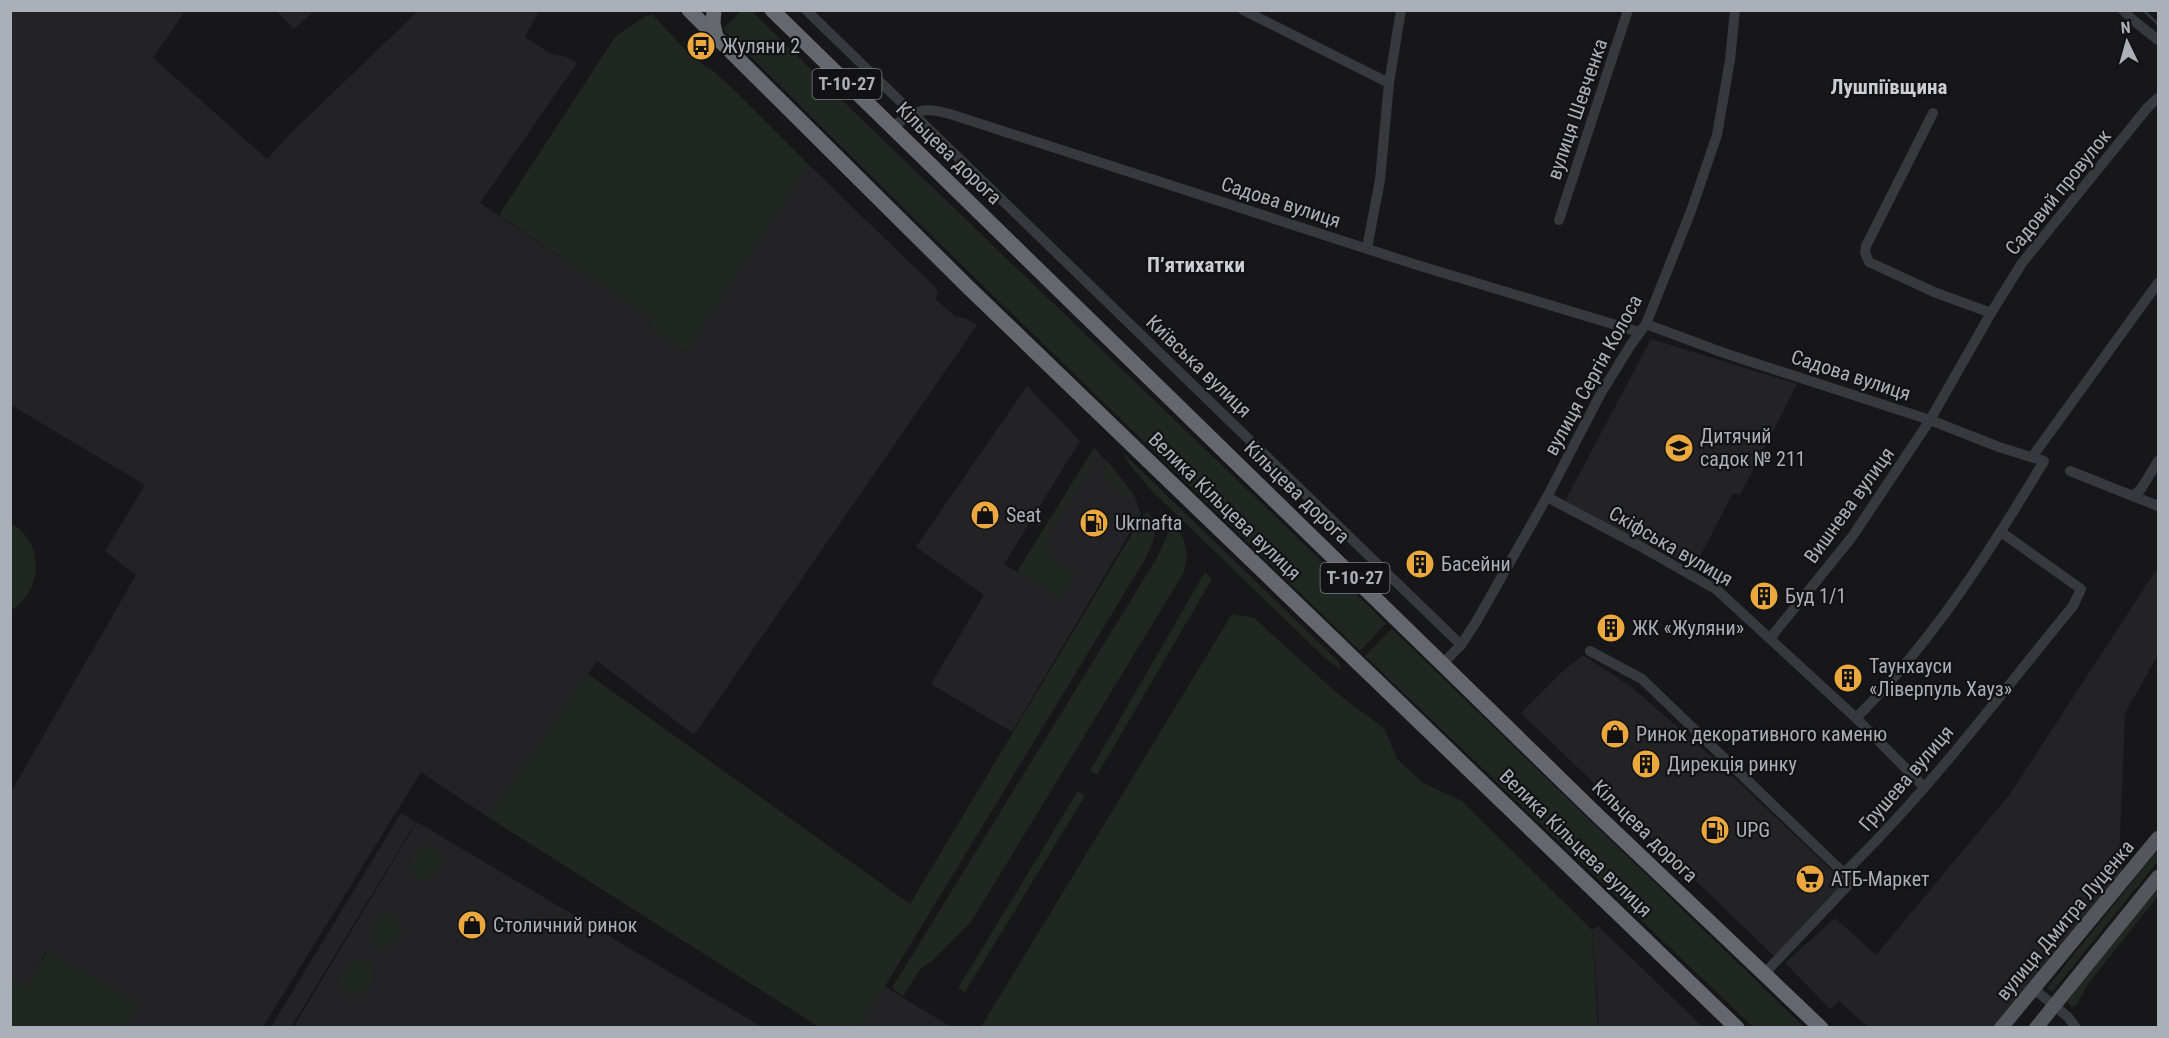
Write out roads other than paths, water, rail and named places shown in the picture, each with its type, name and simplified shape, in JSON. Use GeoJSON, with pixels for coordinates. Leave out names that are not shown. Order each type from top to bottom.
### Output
{"type":"FeatureCollection","features":[{"type":"Feature","properties":{"kind":"highway","name":"Велика Кільцева вулиця"},"geometry":{"type":"LineString","coordinates":[[689,10],[968,287],[1737,1028]]}},
{"type":"Feature","properties":{"kind":"highway"},"geometry":{"type":"LineString","coordinates":[[714,10],[713,23],[716,37]]}},
{"type":"Feature","properties":{"kind":"highway","name":"Кільцева дорога"},"geometry":{"type":"LineString","coordinates":[[772,10],[1591,809],[1821,1028]]}},
{"type":"Feature","properties":{"kind":"main road","name":"вулиця Дмитра Луценка"},"geometry":{"type":"LineString","coordinates":[[2001,1028],[2158,838]]}},
{"type":"Feature","properties":{"kind":"main road"},"geometry":{"type":"LineString","coordinates":[[2036,1028],[2158,877]]}},
{"type":"Feature","properties":{"kind":"street"},"geometry":{"type":"LineString","coordinates":[[806,10],[913,113],[892,127]]}},
{"type":"Feature","properties":{"kind":"street"},"geometry":{"type":"LineString","coordinates":[[1243,10],[1389,83]]}},
{"type":"Feature","properties":{"kind":"street"},"geometry":{"type":"LineString","coordinates":[[1367,248],[1380,180],[1389,83],[1401,10]]}},
{"type":"Feature","properties":{"kind":"street","name":"вулиця Шевченка"},"geometry":{"type":"LineString","coordinates":[[1559,220],[1629,10]]}},
{"type":"Feature","properties":{"kind":"street","name":"вулиця Сергія Колоса"},"geometry":{"type":"LineString","coordinates":[[1443,663],[1461,645],[1476,622],[1547,497],[1600,395],[1643,328],[1691,211],[1717,135],[1730,60],[1735,10]]}},
{"type":"Feature","properties":{"kind":"street"},"geometry":{"type":"LineString","coordinates":[[2129,16],[2158,40]]}},
{"type":"Feature","properties":{"kind":"street","name":"Садовий провулок"},"geometry":{"type":"LineString","coordinates":[[1930,420],[1991,313],[2022,264],[2148,107],[2158,98]]}},
{"type":"Feature","properties":{"kind":"street","name":"Садова вулиця"},"geometry":{"type":"LineString","coordinates":[[913,113],[925,109],[950,114],[1367,248],[1734,356],[1930,420],[2044,461],[2001,532]]}},
{"type":"Feature","properties":{"kind":"street","name":"Київська вулиця"},"geometry":{"type":"LineString","coordinates":[[913,113],[1139,335],[1294,481],[1461,645]]}},
{"type":"Feature","properties":{"kind":"street"},"geometry":{"type":"LineString","coordinates":[[1933,113],[1866,246],[1866,257],[1869,262],[1934,292],[1991,313]]}},
{"type":"Feature","properties":{"kind":"street"},"geometry":{"type":"LineString","coordinates":[[2032,457],[2158,283]]}},
{"type":"Feature","properties":{"kind":"street","name":"Вишнева вулиця"},"geometry":{"type":"LineString","coordinates":[[1771,637],[1852,537],[1930,420]]}},
{"type":"Feature","properties":{"kind":"street"},"geometry":{"type":"LineString","coordinates":[[2133,496],[2141,489],[2158,461]]}},
{"type":"Feature","properties":{"kind":"street"},"geometry":{"type":"LineString","coordinates":[[2070,471],[2158,506]]}},
{"type":"Feature","properties":{"kind":"street","name":"Скіфська вулиця"},"geometry":{"type":"LineString","coordinates":[[1547,497],[1717,590],[1771,637],[1924,787]]}},
{"type":"Feature","properties":{"kind":"street"},"geometry":{"type":"LineString","coordinates":[[1856,718],[1929,637],[2001,532]]}},
{"type":"Feature","properties":{"kind":"street","name":"Грушева вулиця"},"geometry":{"type":"LineString","coordinates":[[1764,974],[1848,878],[2073,606],[2081,589],[2001,532]]}},
{"type":"Feature","properties":{"kind":"street"},"geometry":{"type":"LineString","coordinates":[[1590,651],[1642,679],[1848,878]]}},
{"type":"Feature","properties":{"kind":"street"},"geometry":{"type":"LineString","coordinates":[[2034,989],[2068,1017],[2076,1028]]}},
{"type":"Feature","properties":{"kind":"waterway"},"geometry":{"type":"LineString","coordinates":[[2143,10],[2158,24]]}},
{"type":"Feature","properties":{"kind":"place","name":"Жуляни 2"},"geometry":{"type":"Point","coordinates":[701,46]}},
{"type":"Feature","properties":{"kind":"place","name":"Дитячий садок № 211"},"geometry":{"type":"Point","coordinates":[1679,448]}},
{"type":"Feature","properties":{"kind":"place","name":"Seat"},"geometry":{"type":"Point","coordinates":[985,515]}},
{"type":"Feature","properties":{"kind":"place","name":"Ukrnafta"},"geometry":{"type":"Point","coordinates":[1094,523]}},
{"type":"Feature","properties":{"kind":"place","name":"Басейни"},"geometry":{"type":"Point","coordinates":[1420,564]}},
{"type":"Feature","properties":{"kind":"place","name":"Буд 1/1"},"geometry":{"type":"Point","coordinates":[1764,596]}},
{"type":"Feature","properties":{"kind":"place","name":"ЖК «Жуляни»"},"geometry":{"type":"Point","coordinates":[1611,628]}},
{"type":"Feature","properties":{"kind":"place","name":"Таунхауси «Ліверпуль Хауз»"},"geometry":{"type":"Point","coordinates":[1848,678]}},
{"type":"Feature","properties":{"kind":"place","name":"Ринок декоративного каменю"},"geometry":{"type":"Point","coordinates":[1615,734]}},
{"type":"Feature","properties":{"kind":"place","name":"Дирекція ринку"},"geometry":{"type":"Point","coordinates":[1646,764]}},
{"type":"Feature","properties":{"kind":"place","name":"UPG"},"geometry":{"type":"Point","coordinates":[1715,830]}},
{"type":"Feature","properties":{"kind":"place","name":"АТБ-Маркет"},"geometry":{"type":"Point","coordinates":[1810,879]}},
{"type":"Feature","properties":{"kind":"place","name":"Столичний ринок"},"geometry":{"type":"Point","coordinates":[472,925]}},
{"type":"Feature","properties":{"kind":"district","name":"Лушпіївщина"},"geometry":{"type":"Point","coordinates":[1889,87]}},
{"type":"Feature","properties":{"kind":"district","name":"Пʼятихатки"},"geometry":{"type":"Point","coordinates":[1196,265]}}]}
